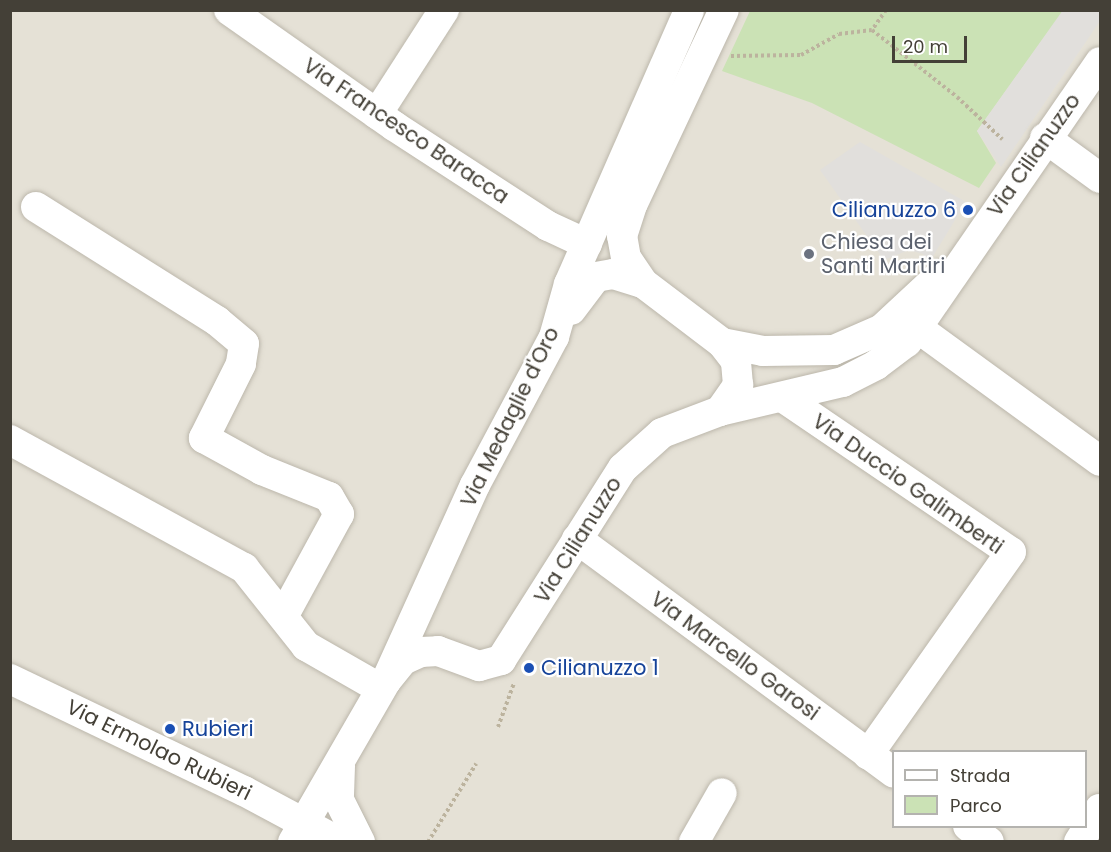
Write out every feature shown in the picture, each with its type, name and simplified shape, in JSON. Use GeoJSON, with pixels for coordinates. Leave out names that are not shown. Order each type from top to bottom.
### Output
{"type":"FeatureCollection","features":[{"type":"Feature","properties":{"kind":"street","name":"Via Francesco Baracca"},"geometry":{"type":"LineString","coordinates":[[229,10],[377,114],[548,226],[587,244]]}},
{"type":"Feature","properties":{"kind":"street"},"geometry":{"type":"LineString","coordinates":[[377,114],[444,10]]}},
{"type":"Feature","properties":{"kind":"street","name":"Via Medaglie d'Oro"},"geometry":{"type":"LineString","coordinates":[[300,832],[340,766],[384,685],[475,485],[554,337],[569,284],[689,10]]}},
{"type":"Feature","properties":{"kind":"street"},"geometry":{"type":"LineString","coordinates":[[720,411],[735,394],[740,378],[736,360],[722,343],[643,283],[632,269],[622,236],[633,203],[724,10]]}},
{"type":"Feature","properties":{"kind":"street","name":"Via Cilianuzzo"},"geometry":{"type":"LineString","coordinates":[[448,654],[479,666],[501,660],[623,468],[641,448],[662,433],[720,411],[784,398],[843,382],[876,365],[919,329],[948,288],[968,248],[1101,62]]}},
{"type":"Feature","properties":{"kind":"street"},"geometry":{"type":"LineString","coordinates":[[1045,138],[1101,178]]}},
{"type":"Feature","properties":{"kind":"street"},"geometry":{"type":"LineString","coordinates":[[36,207],[217,321],[244,344],[241,364],[204,438],[262,470],[329,497],[339,514],[284,615]]}},
{"type":"Feature","properties":{"kind":"street","name":"Via Cilianuzzo"},"geometry":{"type":"LineString","coordinates":[[722,343],[763,351],[805,353],[834,350],[862,340],[900,315],[968,248]]}},
{"type":"Feature","properties":{"kind":"street"},"geometry":{"type":"LineString","coordinates":[[554,337],[596,277],[613,274],[643,283]]}},
{"type":"Feature","properties":{"kind":"street"},"geometry":{"type":"LineString","coordinates":[[919,329],[1101,461]]}},
{"type":"Feature","properties":{"kind":"street","name":"Via Duccio Galimberti"},"geometry":{"type":"LineString","coordinates":[[784,398],[1011,552],[868,755]]}},
{"type":"Feature","properties":{"kind":"street"},"geometry":{"type":"LineString","coordinates":[[10,440],[244,568],[284,615],[306,646],[384,685],[410,655],[430,651],[448,654]]}},
{"type":"Feature","properties":{"kind":"street","name":"Via Marcello Garosi"},"geometry":{"type":"LineString","coordinates":[[577,539],[892,772]]}},
{"type":"Feature","properties":{"kind":"street"},"geometry":{"type":"LineString","coordinates":[[425,599],[424,631],[448,654]]}},
{"type":"Feature","properties":{"kind":"street","name":"Via Ermolao Rubieri"},"geometry":{"type":"LineString","coordinates":[[10,679],[300,832],[339,842]]}},
{"type":"Feature","properties":{"kind":"street"},"geometry":{"type":"LineString","coordinates":[[340,766],[339,800],[360,842]]}},
{"type":"Feature","properties":{"kind":"street"},"geometry":{"type":"LineString","coordinates":[[694,842],[722,793]]}},
{"type":"Feature","properties":{"kind":"street"},"geometry":{"type":"LineString","coordinates":[[1079,842],[1101,809]]}},
{"type":"Feature","properties":{"kind":"street"},"geometry":{"type":"LineString","coordinates":[[971,828],[989,842]]}},
{"type":"Feature","properties":{"kind":"path"},"geometry":{"type":"LineString","coordinates":[[872,30],[886,10]]}},
{"type":"Feature","properties":{"kind":"path"},"geometry":{"type":"LineString","coordinates":[[706,50],[729,56],[801,55],[839,34],[872,30],[957,97],[1002,139]]}},
{"type":"Feature","properties":{"kind":"path"},"geometry":{"type":"LineString","coordinates":[[428,842],[476,764]]}},
{"type":"Feature","properties":{"kind":"shaded area"},"geometry":{"type":"Polygon","coordinates":[[[1063,10],[1100,11],[1100,21],[1001,167],[977,131],[1063,10]]]}},
{"type":"Feature","properties":{"kind":"shaded area"},"geometry":{"type":"Polygon","coordinates":[[[10,11],[1100,11],[1100,841],[11,841],[10,11]]]}},
{"type":"Feature","properties":{"kind":"shaded area"},"geometry":{"type":"Polygon","coordinates":[[[860,142],[966,202],[930,261],[923,254],[909,250],[884,260],[820,170],[860,142]]]}},
{"type":"Feature","properties":{"kind":"green space"},"geometry":{"type":"Polygon","coordinates":[[[750,11],[1063,11],[977,131],[996,163],[979,188],[812,103],[722,71],[750,11]]]}},
{"type":"Feature","properties":{"kind":"place","name":"Cilianuzzo 6"},"geometry":{"type":"Point","coordinates":[968,210]}},
{"type":"Feature","properties":{"kind":"place","name":"Chiesa dei Santi Martiri"},"geometry":{"type":"Point","coordinates":[809,254]}},
{"type":"Feature","properties":{"kind":"place","name":"Cilianuzzo 1"},"geometry":{"type":"Point","coordinates":[529,668]}},
{"type":"Feature","properties":{"kind":"place","name":"Rubieri"},"geometry":{"type":"Point","coordinates":[170,729]}}]}
